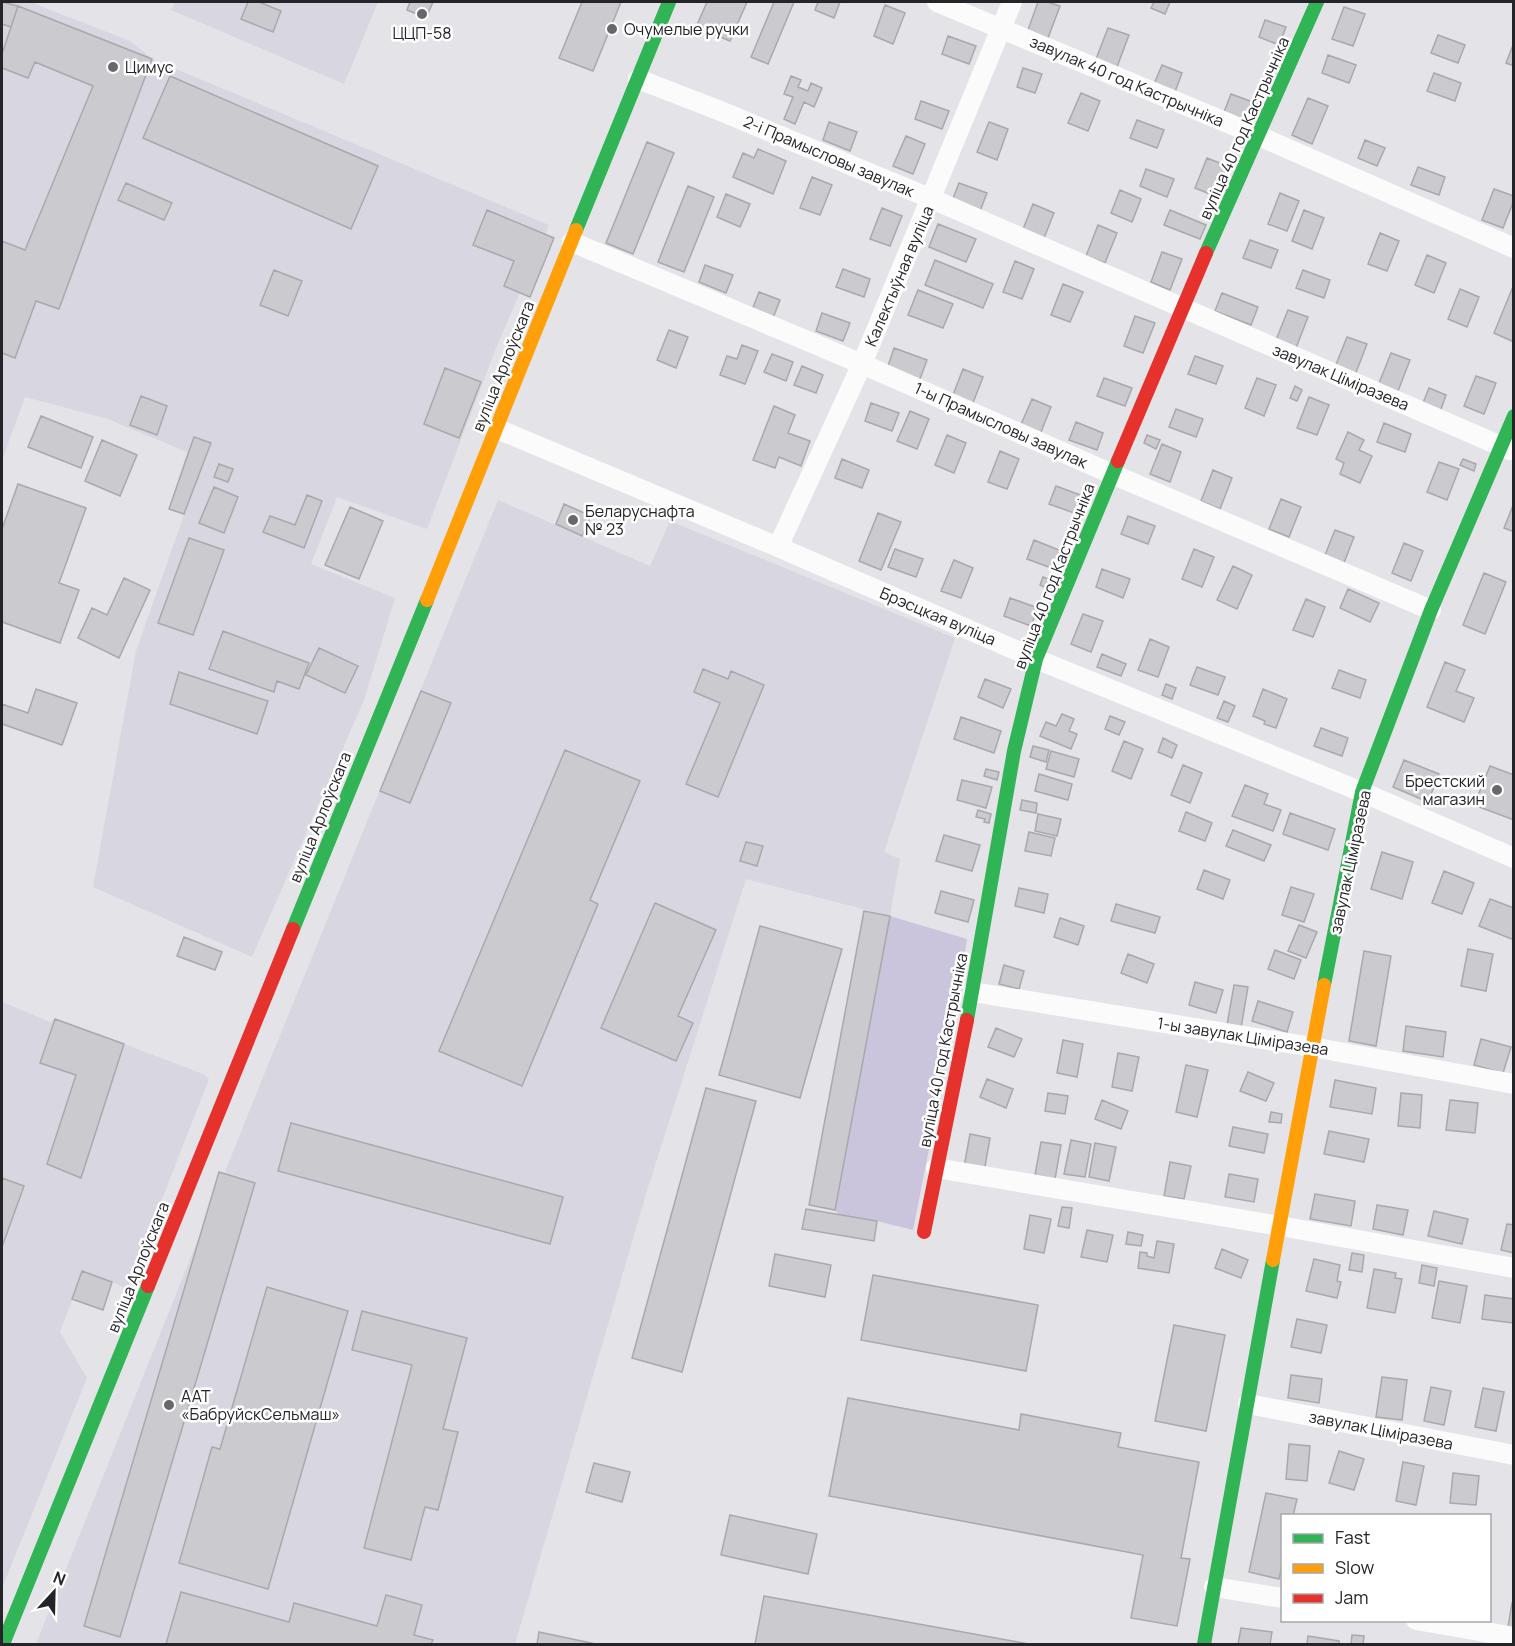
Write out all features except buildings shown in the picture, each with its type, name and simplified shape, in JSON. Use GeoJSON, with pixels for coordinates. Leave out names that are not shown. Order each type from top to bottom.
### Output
{"type":"FeatureCollection","features":[{"type":"Feature","properties":{"kind":"street","name":"вуліца Арлоўскага"},"geometry":{"type":"LineString","coordinates":[[3,1644],[669,2]]}},
{"type":"Feature","properties":{"kind":"street","name":"завулак 40 год Кастрычніка"},"geometry":{"type":"LineString","coordinates":[[937,2],[1259,136],[1514,248]]}},
{"type":"Feature","properties":{"kind":"street","name":"Калектыўная вуліца"},"geometry":{"type":"LineString","coordinates":[[778,547],[862,364],[1012,2]]}},
{"type":"Feature","properties":{"kind":"street","name":"вуліца 40 год Кастрычніка"},"geometry":{"type":"LineString","coordinates":[[924,1232],[973,992],[1014,751],[1036,659],[1182,309],[1317,2]]}},
{"type":"Feature","properties":{"kind":"street","name":"2-і Прамысловы завулак"},"geometry":{"type":"LineString","coordinates":[[638,79],[932,199],[1182,309]]}},
{"type":"Feature","properties":{"kind":"street","name":"1-ы Прамысловы завулак"},"geometry":{"type":"LineString","coordinates":[[572,242],[862,364],[1431,610]]}},
{"type":"Feature","properties":{"kind":"street","name":"завулак Ціміразева"},"geometry":{"type":"LineString","coordinates":[[1182,309],[1507,449]]}},
{"type":"Feature","properties":{"kind":"street","name":"завулак Ціміразева"},"geometry":{"type":"LineString","coordinates":[[1204,1644],[1312,1047],[1362,792],[1431,610],[1507,449],[1514,416]]}},
{"type":"Feature","properties":{"kind":"street","name":"Брэсцкая вуліца"},"geometry":{"type":"LineString","coordinates":[[495,428],[1036,659],[1362,792],[1514,858]]}},
{"type":"Feature","properties":{"kind":"street","name":"1-ы завулак Ціміразева"},"geometry":{"type":"LineString","coordinates":[[973,992],[1312,1047],[1514,1083]]}},
{"type":"Feature","properties":{"kind":"street"},"geometry":{"type":"LineString","coordinates":[[936,1168],[1514,1268]]}},
{"type":"Feature","properties":{"kind":"street","name":"завулак Ціміразева"},"geometry":{"type":"LineString","coordinates":[[1248,1404],[1514,1455]]}},
{"type":"Feature","properties":{"kind":"street"},"geometry":{"type":"LineString","coordinates":[[1214,1587],[1281,1598]]}},
{"type":"Feature","properties":{"kind":"street"},"geometry":{"type":"LineString","coordinates":[[1428,1622],[1514,1637]]}},
{"type":"Feature","properties":{"kind":"shaded area"},"geometry":{"type":"Polygon","coordinates":[[[2,2],[30,2],[130,41],[152,59],[549,225],[494,353],[427,529],[337,497],[311,564],[395,598],[364,700],[252,957],[93,887],[136,651],[184,515],[169,509],[187,452],[108,419],[25,397],[2,460],[2,2]]]}},
{"type":"Feature","properties":{"kind":"shaded area"},"geometry":{"type":"Polygon","coordinates":[[[175,2],[378,2],[344,84],[171,10],[175,2]]]}},
{"type":"Feature","properties":{"kind":"shaded area"},"geometry":{"type":"Polygon","coordinates":[[[498,500],[650,566],[670,521],[955,638],[884,852],[900,859],[890,916],[746,879],[646,1194],[515,1644],[36,1644],[255,1097],[498,500]]]}},
{"type":"Feature","properties":{"kind":"shaded area"},"geometry":{"type":"Polygon","coordinates":[[[890,916],[967,939],[948,1053],[913,1230],[839,1215],[835,1210],[890,916]]]}},
{"type":"Feature","properties":{"kind":"shaded area"},"geometry":{"type":"Polygon","coordinates":[[[2,1002],[50,1022],[55,1019],[124,1044],[203,1074],[209,1079],[127,1289],[112,1282],[103,1310],[72,1300],[60,1332],[87,1378],[2,1588],[2,1002]]]}},
{"type":"Feature","properties":{"kind":"traffic: fast"},"geometry":{"type":"LineString","coordinates":[[576,230],[669,2]]}},
{"type":"Feature","properties":{"kind":"traffic: fast"},"geometry":{"type":"LineString","coordinates":[[1206,253],[1317,2]]}},
{"type":"Feature","properties":{"kind":"traffic: fast"},"geometry":{"type":"LineString","coordinates":[[1324,985],[1362,792],[1431,610],[1514,416]]}},
{"type":"Feature","properties":{"kind":"traffic: fast"},"geometry":{"type":"LineString","coordinates":[[967,1020],[1014,751],[1036,659],[1118,461]]}},
{"type":"Feature","properties":{"kind":"traffic: fast"},"geometry":{"type":"LineString","coordinates":[[293,929],[427,600]]}},
{"type":"Feature","properties":{"kind":"traffic: fast"},"geometry":{"type":"LineString","coordinates":[[1204,1644],[1273,1260]]}},
{"type":"Feature","properties":{"kind":"traffic: fast"},"geometry":{"type":"LineString","coordinates":[[3,1644],[148,1286]]}},
{"type":"Feature","properties":{"kind":"traffic: slow"},"geometry":{"type":"LineString","coordinates":[[427,600],[576,230]]}},
{"type":"Feature","properties":{"kind":"traffic: slow"},"geometry":{"type":"LineString","coordinates":[[1273,1260],[1324,985]]}},
{"type":"Feature","properties":{"kind":"traffic: jam"},"geometry":{"type":"LineString","coordinates":[[1118,461],[1206,253]]}},
{"type":"Feature","properties":{"kind":"traffic: jam"},"geometry":{"type":"LineString","coordinates":[[148,1286],[293,929]]}},
{"type":"Feature","properties":{"kind":"traffic: jam"},"geometry":{"type":"LineString","coordinates":[[924,1232],[967,1020]]}},
{"type":"Feature","properties":{"kind":"place","name":"ЦЦП-58"},"geometry":{"type":"Point","coordinates":[422,14]}},
{"type":"Feature","properties":{"kind":"place","name":"Очумелые ручки"},"geometry":{"type":"Point","coordinates":[612,29]}},
{"type":"Feature","properties":{"kind":"place","name":"Цимус"},"geometry":{"type":"Point","coordinates":[113,67]}},
{"type":"Feature","properties":{"kind":"place","name":"Беларуснафта № 23"},"geometry":{"type":"Point","coordinates":[573,520]}},
{"type":"Feature","properties":{"kind":"place","name":"Брестский магазин"},"geometry":{"type":"Point","coordinates":[1497,790]}},
{"type":"Feature","properties":{"kind":"place","name":"ААТ «БабруйскСельмаш»"},"geometry":{"type":"Point","coordinates":[169,1405]}}]}
